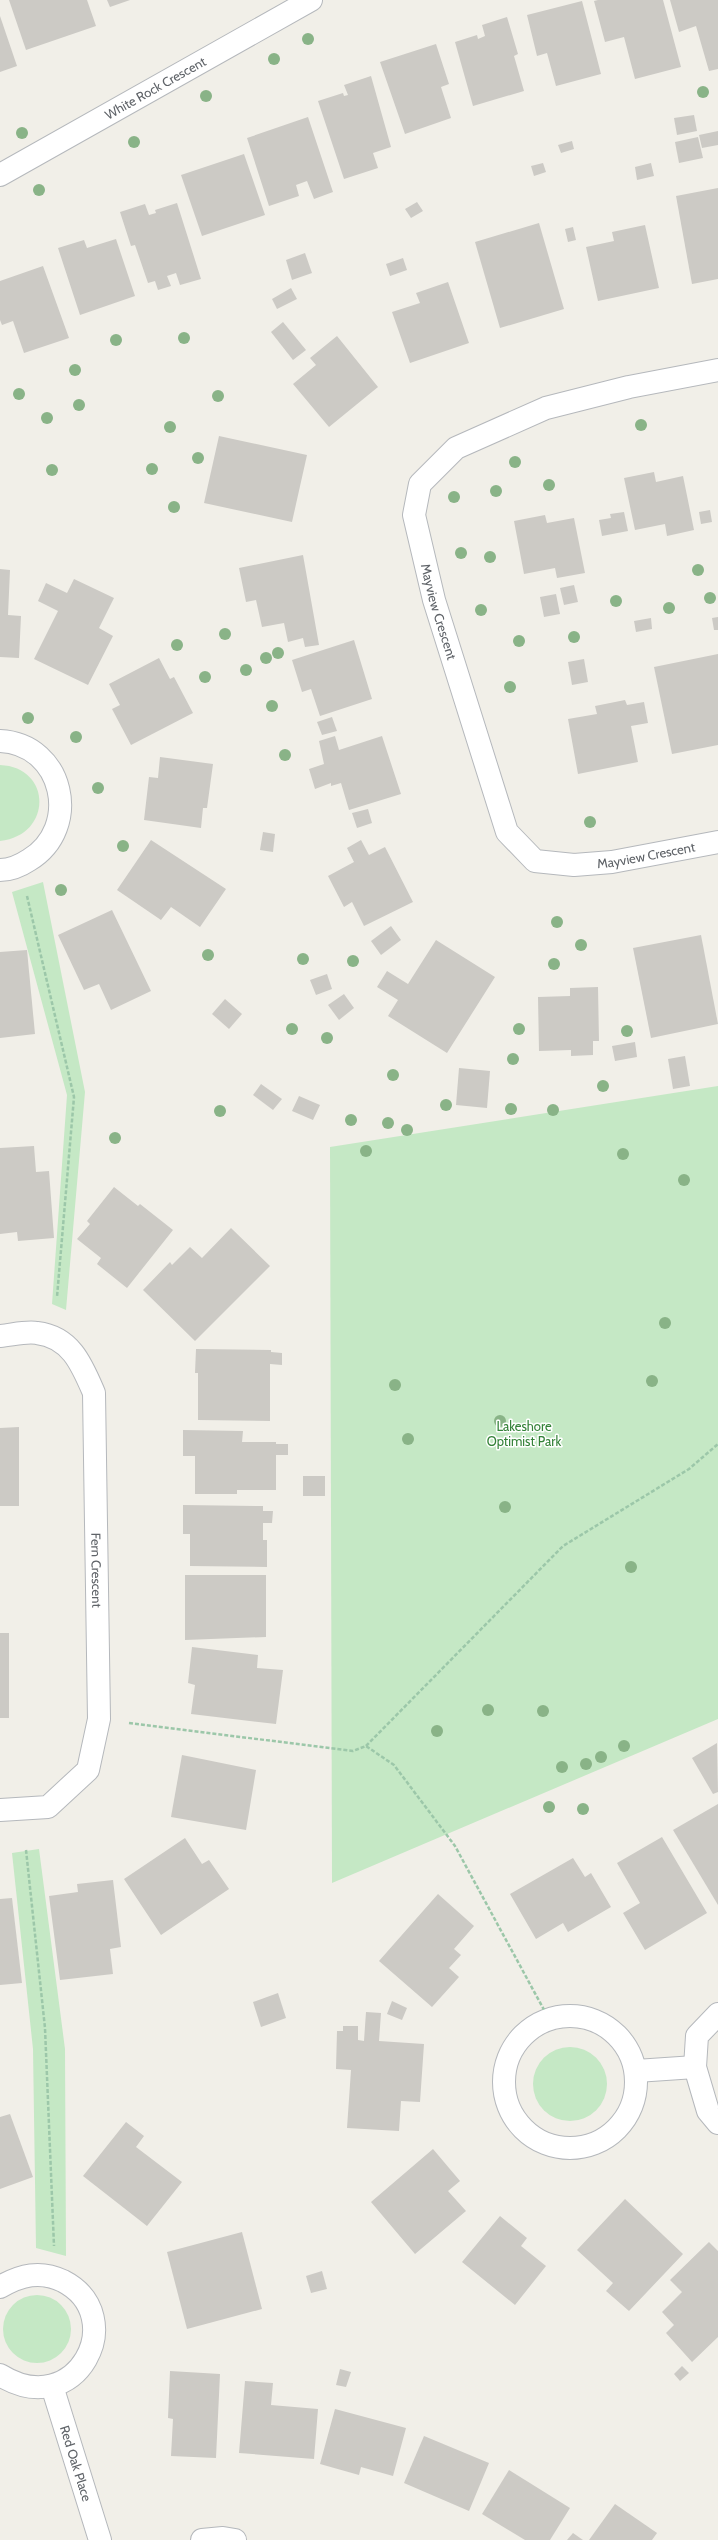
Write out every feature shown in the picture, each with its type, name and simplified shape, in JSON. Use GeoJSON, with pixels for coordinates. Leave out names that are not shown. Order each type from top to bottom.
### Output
{"type":"FeatureCollection","features":[{"type":"Feature","properties":{"kind":"street","name":"White Rock Crescent"},"geometry":{"type":"LineString","coordinates":[[0,175],[311,0]]}},
{"type":"Feature","properties":{"kind":"street","name":"Mayview Crescent"},"geometry":{"type":"LineString","coordinates":[[718,370],[629,387],[546,408],[456,448],[420,484],[414,515],[434,600],[507,832],[535,861],[574,865],[612,862],[718,842]]}},
{"type":"Feature","properties":{"kind":"street"},"geometry":{"type":"LineString","coordinates":[[0,741],[12,742],[33,751],[49,767],[60,795],[60,818],[53,836],[39,854],[10,868]]}},
{"type":"Feature","properties":{"kind":"street","name":"Fern Crescent"},"geometry":{"type":"LineString","coordinates":[[0,1336],[37,1333],[60,1339],[79,1358],[94,1393],[99,1719],[88,1770],[48,1807],[0,1810]]}},
{"type":"Feature","properties":{"kind":"street"},"geometry":{"type":"LineString","coordinates":[[718,2014],[697,2036],[695,2066],[708,2111],[718,2123]]}},
{"type":"Feature","properties":{"kind":"street"},"geometry":{"type":"LineString","coordinates":[[568,2016],[587,2017],[604,2025],[619,2037],[630,2053],[636,2071],[636,2093],[629,2113],[616,2130],[604,2138],[577,2148],[555,2147],[535,2139],[519,2125],[508,2107],[504,2086],[506,2064],[515,2044],[530,2029],[549,2019],[568,2016]]}},
{"type":"Feature","properties":{"kind":"street"},"geometry":{"type":"LineString","coordinates":[[636,2071],[695,2066]]}},
{"type":"Feature","properties":{"kind":"street"},"geometry":{"type":"LineString","coordinates":[[0,2287],[17,2277],[36,2274],[55,2277],[71,2286],[84,2299],[92,2315],[94,2333],[90,2351],[82,2366],[69,2379],[52,2386],[32,2388],[14,2384],[0,2375]]}},
{"type":"Feature","properties":{"kind":"street","name":"Red Oak Place"},"geometry":{"type":"LineString","coordinates":[[52,2386],[100,2540]]}},
{"type":"Feature","properties":{"kind":"street"},"geometry":{"type":"LineString","coordinates":[[202,2540],[223,2538],[235,2540]]}},
{"type":"Feature","properties":{"kind":"path"},"geometry":{"type":"LineString","coordinates":[[10,868],[74,1097],[57,1297]]}},
{"type":"Feature","properties":{"kind":"path"},"geometry":{"type":"LineString","coordinates":[[99,1719],[353,1750],[366,1746],[563,1546],[689,1469],[718,1444]]}},
{"type":"Feature","properties":{"kind":"path"},"geometry":{"type":"LineString","coordinates":[[366,1746],[394,1765],[455,1846],[549,2019]]}},
{"type":"Feature","properties":{"kind":"path"},"geometry":{"type":"LineString","coordinates":[[26,1850],[45,2028],[55,2277]]}},
{"type":"Feature","properties":{"kind":"green space"},"geometry":{"type":"Polygon","coordinates":[[[0,765],[17,769],[29,777],[37,788],[39,802],[37,815],[30,827],[17,836],[0,841],[0,765]]]}},
{"type":"Feature","properties":{"kind":"green space"},"geometry":{"type":"Polygon","coordinates":[[[43,882],[85,1092],[66,1310],[52,1304],[67,1095],[12,892],[43,882]]]}},
{"type":"Feature","properties":{"kind":"green space","name":"Lakeshore Optimist Park"},"geometry":{"type":"Polygon","coordinates":[[[718,1086],[718,1719],[332,1883],[330,1147],[718,1086]]]}},
{"type":"Feature","properties":{"kind":"green space"},"geometry":{"type":"Polygon","coordinates":[[[39,1849],[65,2049],[66,2256],[36,2248],[33,2049],[12,1853],[39,1849]]]}},
{"type":"Feature","properties":{"kind":"green space"},"geometry":{"type":"Polygon","coordinates":[[[570,2047],[584,2050],[596,2058],[604,2070],[607,2084],[604,2098],[596,2110],[584,2118],[570,2121],[556,2118],[544,2110],[536,2098],[533,2084],[536,2070],[544,2058],[556,2050],[570,2047]]]}},
{"type":"Feature","properties":{"kind":"green space"},"geometry":{"type":"Polygon","coordinates":[[[30,2295],[44,2295],[56,2300],[66,2310],[71,2322],[71,2336],[66,2348],[56,2358],[44,2363],[30,2363],[18,2358],[8,2348],[3,2336],[3,2322],[8,2310],[18,2300],[30,2295]]]}},
{"type":"Feature","properties":{"kind":"building"},"geometry":{"type":"Polygon","coordinates":[[[9,0],[87,0],[96,26],[26,50],[9,0]]]}},
{"type":"Feature","properties":{"kind":"building"},"geometry":{"type":"Polygon","coordinates":[[[107,0],[130,0],[110,7],[107,0]]]}},
{"type":"Feature","properties":{"kind":"building"},"geometry":{"type":"Polygon","coordinates":[[[663,0],[681,67],[635,79],[624,37],[605,42],[594,1],[663,0]]]}},
{"type":"Feature","properties":{"kind":"building"},"geometry":{"type":"Polygon","coordinates":[[[670,0],[718,0],[718,69],[709,71],[696,26],[679,32],[670,0]]]}},
{"type":"Feature","properties":{"kind":"building"},"geometry":{"type":"Polygon","coordinates":[[[582,1],[601,74],[556,86],[547,53],[537,56],[527,15],[582,1]]]}},
{"type":"Feature","properties":{"kind":"building"},"geometry":{"type":"Polygon","coordinates":[[[0,16],[17,66],[0,72],[0,16]]]}},
{"type":"Feature","properties":{"kind":"building"},"geometry":{"type":"Polygon","coordinates":[[[507,17],[518,54],[514,56],[524,91],[473,106],[455,42],[477,35],[478,39],[485,36],[482,25],[507,17]]]}},
{"type":"Feature","properties":{"kind":"building"},"geometry":{"type":"Polygon","coordinates":[[[436,44],[449,84],[441,87],[451,118],[405,134],[380,62],[436,44]]]}},
{"type":"Feature","properties":{"kind":"building"},"geometry":{"type":"Polygon","coordinates":[[[371,76],[391,147],[373,153],[378,168],[344,179],[318,101],[343,93],[344,96],[348,95],[344,85],[371,76]]]}},
{"type":"Feature","properties":{"kind":"building"},"geometry":{"type":"Polygon","coordinates":[[[694,115],[697,131],[677,135],[674,118],[694,115]]]}},
{"type":"Feature","properties":{"kind":"building"},"geometry":{"type":"Polygon","coordinates":[[[308,117],[333,192],[314,199],[307,181],[296,185],[299,196],[269,206],[247,138],[308,117]]]}},
{"type":"Feature","properties":{"kind":"building"},"geometry":{"type":"Polygon","coordinates":[[[718,131],[718,145],[702,148],[699,135],[718,131]]]}},
{"type":"Feature","properties":{"kind":"building"},"geometry":{"type":"Polygon","coordinates":[[[698,137],[703,158],[679,163],[675,142],[698,137]]]}},
{"type":"Feature","properties":{"kind":"building"},"geometry":{"type":"Polygon","coordinates":[[[572,141],[574,149],[561,153],[558,145],[572,141]]]}},
{"type":"Feature","properties":{"kind":"building"},"geometry":{"type":"Polygon","coordinates":[[[244,154],[265,215],[202,236],[181,175],[244,154]]]}},
{"type":"Feature","properties":{"kind":"building"},"geometry":{"type":"Polygon","coordinates":[[[543,163],[546,172],[534,176],[531,166],[543,163]]]}},
{"type":"Feature","properties":{"kind":"building"},"geometry":{"type":"Polygon","coordinates":[[[651,163],[654,176],[637,180],[635,167],[651,163]]]}},
{"type":"Feature","properties":{"kind":"building"},"geometry":{"type":"Polygon","coordinates":[[[718,188],[718,279],[692,284],[676,196],[718,188]]]}},
{"type":"Feature","properties":{"kind":"building"},"geometry":{"type":"Polygon","coordinates":[[[417,202],[423,211],[411,218],[405,209],[417,202]]]}},
{"type":"Feature","properties":{"kind":"building"},"geometry":{"type":"Polygon","coordinates":[[[177,203],[201,279],[180,285],[176,273],[167,276],[171,286],[158,290],[155,281],[148,283],[135,245],[131,246],[120,212],[145,204],[149,215],[156,213],[155,210],[177,203]]]}},
{"type":"Feature","properties":{"kind":"building"},"geometry":{"type":"Polygon","coordinates":[[[539,223],[564,309],[500,328],[475,242],[539,223]]]}},
{"type":"Feature","properties":{"kind":"building"},"geometry":{"type":"Polygon","coordinates":[[[645,225],[659,288],[598,301],[586,247],[614,241],[612,232],[645,225]]]}},
{"type":"Feature","properties":{"kind":"building"},"geometry":{"type":"Polygon","coordinates":[[[573,227],[576,240],[568,242],[565,229],[573,227]]]}},
{"type":"Feature","properties":{"kind":"building"},"geometry":{"type":"Polygon","coordinates":[[[116,239],[135,296],[80,315],[58,248],[84,240],[87,248],[116,239]]]}},
{"type":"Feature","properties":{"kind":"building"},"geometry":{"type":"Polygon","coordinates":[[[305,253],[312,273],[292,280],[286,260],[305,253]]]}},
{"type":"Feature","properties":{"kind":"building"},"geometry":{"type":"Polygon","coordinates":[[[403,258],[407,270],[390,276],[386,264],[403,258]]]}},
{"type":"Feature","properties":{"kind":"building"},"geometry":{"type":"Polygon","coordinates":[[[43,266],[69,338],[24,353],[13,321],[2,325],[0,320],[0,281],[43,266]]]}},
{"type":"Feature","properties":{"kind":"building"},"geometry":{"type":"Polygon","coordinates":[[[448,282],[469,343],[410,363],[392,312],[420,303],[416,293],[448,282]]]}},
{"type":"Feature","properties":{"kind":"building"},"geometry":{"type":"Polygon","coordinates":[[[291,288],[297,299],[277,309],[272,299],[291,288]]]}},
{"type":"Feature","properties":{"kind":"building"},"geometry":{"type":"Polygon","coordinates":[[[283,322],[306,350],[293,360],[271,332],[283,322]]]}},
{"type":"Feature","properties":{"kind":"building"},"geometry":{"type":"Polygon","coordinates":[[[337,336],[378,387],[329,427],[293,384],[316,365],[310,358],[337,336]]]}},
{"type":"Feature","properties":{"kind":"building"},"geometry":{"type":"Polygon","coordinates":[[[219,436],[307,455],[292,522],[204,503],[219,436]]]}},
{"type":"Feature","properties":{"kind":"building"},"geometry":{"type":"Polygon","coordinates":[[[654,472],[656,482],[683,476],[694,530],[667,536],[665,524],[635,530],[624,478],[654,472]]]}},
{"type":"Feature","properties":{"kind":"building"},"geometry":{"type":"Polygon","coordinates":[[[710,510],[712,522],[701,524],[699,512],[710,510]]]}},
{"type":"Feature","properties":{"kind":"building"},"geometry":{"type":"Polygon","coordinates":[[[624,512],[628,531],[602,536],[599,520],[611,518],[610,514],[624,512]]]}},
{"type":"Feature","properties":{"kind":"building"},"geometry":{"type":"Polygon","coordinates":[[[545,515],[547,523],[574,518],[585,573],[557,578],[555,568],[524,574],[514,521],[545,515]]]}},
{"type":"Feature","properties":{"kind":"building"},"geometry":{"type":"Polygon","coordinates":[[[303,555],[319,645],[305,647],[303,638],[288,642],[284,623],[262,627],[256,600],[246,602],[239,568],[303,555]]]}},
{"type":"Feature","properties":{"kind":"building"},"geometry":{"type":"Polygon","coordinates":[[[0,569],[10,570],[8,615],[21,616],[19,658],[0,657],[0,569]]]}},
{"type":"Feature","properties":{"kind":"building"},"geometry":{"type":"Polygon","coordinates":[[[74,579],[114,598],[99,628],[113,636],[88,685],[34,659],[58,611],[38,601],[46,583],[67,593],[74,579]]]}},
{"type":"Feature","properties":{"kind":"building"},"geometry":{"type":"Polygon","coordinates":[[[574,585],[578,602],[564,605],[560,588],[574,585]]]}},
{"type":"Feature","properties":{"kind":"building"},"geometry":{"type":"Polygon","coordinates":[[[556,594],[560,614],[544,617],[540,597],[556,594]]]}},
{"type":"Feature","properties":{"kind":"building"},"geometry":{"type":"Polygon","coordinates":[[[718,617],[718,630],[714,630],[712,618],[718,617]]]}},
{"type":"Feature","properties":{"kind":"building"},"geometry":{"type":"Polygon","coordinates":[[[651,618],[652,629],[636,632],[634,621],[651,618]]]}},
{"type":"Feature","properties":{"kind":"building"},"geometry":{"type":"Polygon","coordinates":[[[354,640],[372,699],[320,716],[311,689],[302,692],[292,660],[354,640]]]}},
{"type":"Feature","properties":{"kind":"building"},"geometry":{"type":"Polygon","coordinates":[[[718,654],[718,745],[672,754],[654,667],[718,654]]]}},
{"type":"Feature","properties":{"kind":"building"},"geometry":{"type":"Polygon","coordinates":[[[159,658],[170,679],[174,677],[193,713],[131,745],[112,709],[120,705],[109,684],[159,658]]]}},
{"type":"Feature","properties":{"kind":"building"},"geometry":{"type":"Polygon","coordinates":[[[584,659],[588,682],[572,685],[568,662],[584,659]]]}},
{"type":"Feature","properties":{"kind":"building"},"geometry":{"type":"Polygon","coordinates":[[[625,700],[627,705],[644,702],[648,723],[631,726],[638,762],[578,774],[568,719],[597,714],[595,706],[625,700]]]}},
{"type":"Feature","properties":{"kind":"building"},"geometry":{"type":"Polygon","coordinates":[[[332,717],[337,731],[322,735],[317,722],[332,717]]]}},
{"type":"Feature","properties":{"kind":"building"},"geometry":{"type":"Polygon","coordinates":[[[335,736],[339,750],[382,736],[401,794],[349,810],[341,783],[331,786],[331,783],[315,789],[309,769],[324,764],[319,741],[335,736]]]}},
{"type":"Feature","properties":{"kind":"building"},"geometry":{"type":"Polygon","coordinates":[[[160,757],[213,764],[207,808],[203,808],[201,828],[144,820],[149,777],[158,778],[160,757]]]}},
{"type":"Feature","properties":{"kind":"building"},"geometry":{"type":"Polygon","coordinates":[[[368,809],[372,823],[357,828],[352,813],[368,809]]]}},
{"type":"Feature","properties":{"kind":"building"},"geometry":{"type":"Polygon","coordinates":[[[263,832],[275,834],[273,852],[260,850],[263,832]]]}},
{"type":"Feature","properties":{"kind":"building"},"geometry":{"type":"Polygon","coordinates":[[[151,840],[226,889],[200,927],[171,907],[161,920],[117,890],[151,840]]]}},
{"type":"Feature","properties":{"kind":"building"},"geometry":{"type":"Polygon","coordinates":[[[361,840],[369,855],[385,847],[413,902],[364,926],[352,902],[344,907],[328,876],[354,862],[347,848],[361,840]]]}},
{"type":"Feature","properties":{"kind":"building"},"geometry":{"type":"Polygon","coordinates":[[[112,910],[151,991],[111,1010],[99,984],[84,990],[58,935],[112,910]]]}},
{"type":"Feature","properties":{"kind":"building"},"geometry":{"type":"Polygon","coordinates":[[[391,926],[401,940],[381,955],[371,941],[391,926]]]}},
{"type":"Feature","properties":{"kind":"building"},"geometry":{"type":"Polygon","coordinates":[[[701,935],[718,1024],[651,1038],[633,948],[701,935]]]}},
{"type":"Feature","properties":{"kind":"building"},"geometry":{"type":"Polygon","coordinates":[[[436,940],[495,977],[447,1053],[388,1016],[398,1000],[377,987],[387,971],[408,984],[436,940]]]}},
{"type":"Feature","properties":{"kind":"building"},"geometry":{"type":"Polygon","coordinates":[[[27,950],[35,1034],[0,1038],[0,952],[27,950]]]}},
{"type":"Feature","properties":{"kind":"building"},"geometry":{"type":"Polygon","coordinates":[[[327,974],[332,989],[316,995],[310,980],[327,974]]]}},
{"type":"Feature","properties":{"kind":"building"},"geometry":{"type":"Polygon","coordinates":[[[598,987],[599,1041],[593,1041],[593,1055],[571,1056],[571,1050],[539,1051],[538,997],[570,996],[570,988],[598,987]]]}},
{"type":"Feature","properties":{"kind":"building"},"geometry":{"type":"Polygon","coordinates":[[[344,994],[354,1008],[339,1020],[328,1005],[344,994]]]}},
{"type":"Feature","properties":{"kind":"building"},"geometry":{"type":"Polygon","coordinates":[[[225,999],[242,1014],[229,1029],[212,1014],[225,999]]]}},
{"type":"Feature","properties":{"kind":"building"},"geometry":{"type":"Polygon","coordinates":[[[635,1042],[637,1057],[615,1061],[612,1046],[635,1042]]]}},
{"type":"Feature","properties":{"kind":"building"},"geometry":{"type":"Polygon","coordinates":[[[685,1056],[690,1086],[673,1089],[668,1059],[685,1056]]]}},
{"type":"Feature","properties":{"kind":"building"},"geometry":{"type":"Polygon","coordinates":[[[459,1068],[490,1071],[487,1108],[456,1105],[459,1068]]]}},
{"type":"Feature","properties":{"kind":"building"},"geometry":{"type":"Polygon","coordinates":[[[261,1084],[282,1099],[273,1110],[253,1095],[261,1084]]]}},
{"type":"Feature","properties":{"kind":"building"},"geometry":{"type":"Polygon","coordinates":[[[299,1096],[320,1105],[313,1120],[292,1111],[299,1096]]]}},
{"type":"Feature","properties":{"kind":"building"},"geometry":{"type":"Polygon","coordinates":[[[34,1146],[36,1172],[49,1171],[54,1238],[18,1241],[17,1232],[0,1234],[0,1148],[34,1146]]]}},
{"type":"Feature","properties":{"kind":"building"},"geometry":{"type":"Polygon","coordinates":[[[114,1187],[138,1206],[140,1204],[173,1230],[127,1288],[97,1264],[101,1258],[77,1239],[90,1224],[87,1221],[114,1187]]]}},
{"type":"Feature","properties":{"kind":"building"},"geometry":{"type":"Polygon","coordinates":[[[231,1228],[270,1266],[195,1341],[143,1290],[170,1262],[172,1265],[190,1247],[202,1258],[231,1228]]]}},
{"type":"Feature","properties":{"kind":"building"},"geometry":{"type":"Polygon","coordinates":[[[196,1349],[271,1350],[271,1352],[282,1353],[282,1365],[270,1364],[270,1421],[198,1420],[198,1373],[195,1373],[196,1349]]]}},
{"type":"Feature","properties":{"kind":"building"},"geometry":{"type":"Polygon","coordinates":[[[19,1427],[19,1506],[0,1506],[0,1428],[19,1427]]]}},
{"type":"Feature","properties":{"kind":"building"},"geometry":{"type":"Polygon","coordinates":[[[183,1430],[243,1431],[242,1442],[276,1442],[276,1444],[288,1444],[288,1455],[276,1455],[276,1490],[237,1490],[237,1494],[195,1494],[195,1456],[183,1456],[183,1430]]]}},
{"type":"Feature","properties":{"kind":"building"},"geometry":{"type":"Polygon","coordinates":[[[303,1476],[325,1476],[325,1496],[303,1496],[303,1476]]]}},
{"type":"Feature","properties":{"kind":"building"},"geometry":{"type":"Polygon","coordinates":[[[183,1505],[263,1506],[263,1511],[273,1511],[272,1523],[263,1523],[263,1540],[267,1540],[267,1567],[190,1566],[190,1534],[183,1534],[183,1505]]]}},
{"type":"Feature","properties":{"kind":"building"},"geometry":{"type":"Polygon","coordinates":[[[185,1575],[266,1575],[266,1637],[185,1640],[185,1575]]]}},
{"type":"Feature","properties":{"kind":"building"},"geometry":{"type":"Polygon","coordinates":[[[0,1633],[9,1633],[9,1718],[0,1718],[0,1633]]]}},
{"type":"Feature","properties":{"kind":"building"},"geometry":{"type":"Polygon","coordinates":[[[192,1647],[258,1655],[257,1668],[283,1670],[276,1724],[191,1714],[195,1685],[188,1683],[192,1647]]]}},
{"type":"Feature","properties":{"kind":"building"},"geometry":{"type":"Polygon","coordinates":[[[717,1743],[718,1792],[713,1794],[692,1758],[717,1743]]]}},
{"type":"Feature","properties":{"kind":"building"},"geometry":{"type":"Polygon","coordinates":[[[182,1755],[256,1770],[246,1830],[171,1817],[182,1755]]]}},
{"type":"Feature","properties":{"kind":"building"},"geometry":{"type":"Polygon","coordinates":[[[718,1804],[718,1905],[673,1830],[718,1804]]]}},
{"type":"Feature","properties":{"kind":"building"},"geometry":{"type":"Polygon","coordinates":[[[662,1837],[707,1913],[645,1950],[623,1913],[640,1903],[617,1863],[662,1837]]]}},
{"type":"Feature","properties":{"kind":"building"},"geometry":{"type":"Polygon","coordinates":[[[185,1838],[202,1864],[209,1860],[229,1889],[161,1935],[124,1879],[185,1838]]]}},
{"type":"Feature","properties":{"kind":"building"},"geometry":{"type":"Polygon","coordinates":[[[573,1858],[585,1877],[591,1873],[611,1907],[568,1932],[563,1923],[536,1939],[510,1894],[573,1858]]]}},
{"type":"Feature","properties":{"kind":"building"},"geometry":{"type":"Polygon","coordinates":[[[113,1880],[121,1947],[110,1949],[113,1974],[60,1980],[49,1896],[78,1892],[77,1884],[113,1880]]]}},
{"type":"Feature","properties":{"kind":"building"},"geometry":{"type":"Polygon","coordinates":[[[438,1894],[474,1926],[454,1949],[461,1955],[449,1968],[459,1977],[432,2007],[379,1961],[438,1894]]]}},
{"type":"Feature","properties":{"kind":"building"},"geometry":{"type":"Polygon","coordinates":[[[12,1898],[22,1983],[0,1985],[0,1899],[12,1898]]]}},
{"type":"Feature","properties":{"kind":"building"},"geometry":{"type":"Polygon","coordinates":[[[278,1993],[286,2018],[261,2027],[253,2002],[278,1993]]]}},
{"type":"Feature","properties":{"kind":"building"},"geometry":{"type":"Polygon","coordinates":[[[392,2001],[407,2008],[402,2020],[387,2014],[392,2001]]]}},
{"type":"Feature","properties":{"kind":"building"},"geometry":{"type":"Polygon","coordinates":[[[366,2012],[381,2013],[379,2041],[424,2044],[420,2102],[401,2101],[399,2131],[347,2128],[351,2070],[336,2069],[337,2031],[343,2031],[343,2026],[358,2026],[358,2040],[364,2041],[366,2012]]]}},
{"type":"Feature","properties":{"kind":"building"},"geometry":{"type":"Polygon","coordinates":[[[10,2114],[33,2177],[0,2189],[0,2117],[10,2114]]]}},
{"type":"Feature","properties":{"kind":"building"},"geometry":{"type":"Polygon","coordinates":[[[126,2122],[144,2136],[136,2147],[182,2182],[147,2226],[83,2176],[126,2122]]]}},
{"type":"Feature","properties":{"kind":"building"},"geometry":{"type":"Polygon","coordinates":[[[433,2149],[460,2181],[448,2191],[466,2211],[415,2254],[371,2202],[433,2149]]]}},
{"type":"Feature","properties":{"kind":"building"},"geometry":{"type":"Polygon","coordinates":[[[625,2199],[683,2254],[629,2311],[606,2291],[613,2283],[577,2250],[625,2199]]]}},
{"type":"Feature","properties":{"kind":"building"},"geometry":{"type":"Polygon","coordinates":[[[500,2216],[527,2238],[521,2246],[546,2266],[515,2305],[462,2262],[500,2216]]]}},
{"type":"Feature","properties":{"kind":"building"},"geometry":{"type":"Polygon","coordinates":[[[242,2232],[262,2309],[187,2329],[167,2252],[242,2232]]]}},
{"type":"Feature","properties":{"kind":"building"},"geometry":{"type":"Polygon","coordinates":[[[709,2242],[718,2251],[718,2337],[692,2362],[666,2333],[674,2325],[662,2312],[682,2292],[670,2280],[709,2242]]]}},
{"type":"Feature","properties":{"kind":"building"},"geometry":{"type":"Polygon","coordinates":[[[322,2271],[327,2289],[311,2293],[306,2276],[322,2271]]]}},
{"type":"Feature","properties":{"kind":"building"},"geometry":{"type":"Polygon","coordinates":[[[682,2366],[689,2373],[680,2381],[674,2374],[682,2366]]]}},
{"type":"Feature","properties":{"kind":"building"},"geometry":{"type":"Polygon","coordinates":[[[340,2369],[351,2372],[346,2387],[336,2385],[340,2369]]]}},
{"type":"Feature","properties":{"kind":"building"},"geometry":{"type":"Polygon","coordinates":[[[170,2371],[220,2374],[216,2458],[171,2456],[173,2419],[168,2418],[170,2371]]]}},
{"type":"Feature","properties":{"kind":"building"},"geometry":{"type":"Polygon","coordinates":[[[245,2381],[273,2383],[271,2405],[318,2409],[314,2459],[239,2453],[245,2381]]]}},
{"type":"Feature","properties":{"kind":"building"},"geometry":{"type":"Polygon","coordinates":[[[335,2409],[406,2428],[393,2476],[361,2467],[359,2475],[320,2464],[335,2409]]]}},
{"type":"Feature","properties":{"kind":"building"},"geometry":{"type":"Polygon","coordinates":[[[424,2436],[489,2463],[469,2511],[404,2483],[424,2436]]]}},
{"type":"Feature","properties":{"kind":"building"},"geometry":{"type":"Polygon","coordinates":[[[509,2470],[570,2508],[550,2540],[525,2540],[482,2514],[509,2470]]]}},
{"type":"Feature","properties":{"kind":"building"},"geometry":{"type":"Polygon","coordinates":[[[615,2504],[657,2533],[652,2540],[589,2540],[615,2504]]]}},
{"type":"Feature","properties":{"kind":"building"},"geometry":{"type":"Polygon","coordinates":[[[573,2533],[583,2540],[567,2540],[573,2533]]]}}]}
